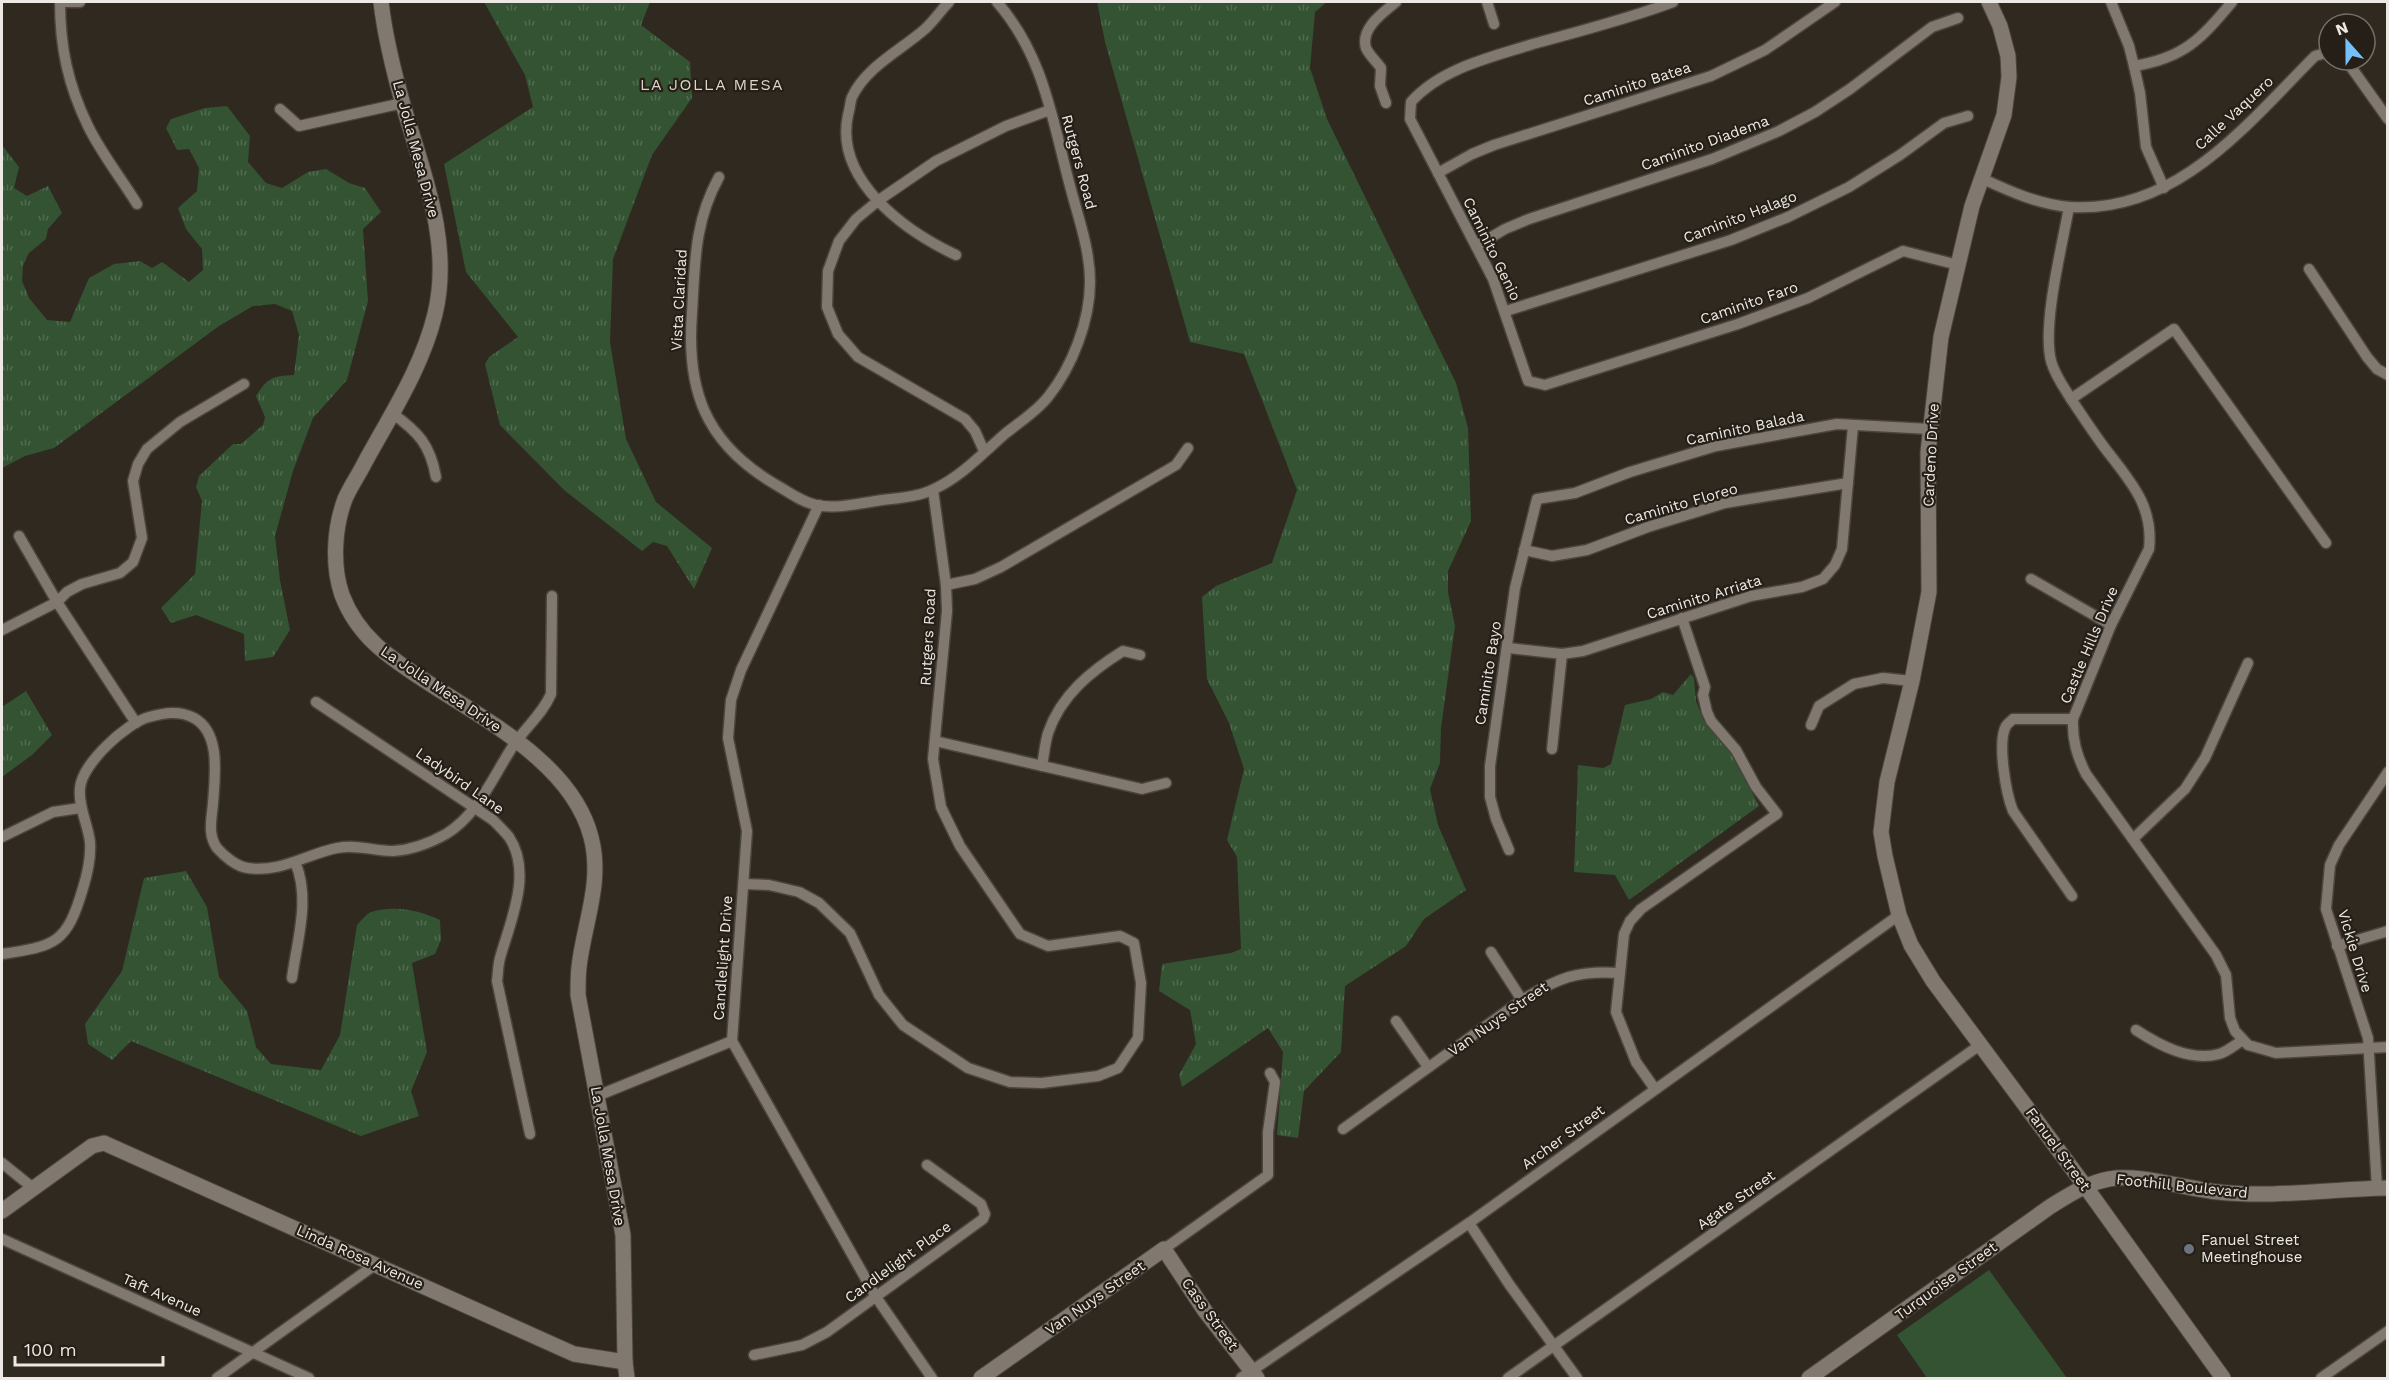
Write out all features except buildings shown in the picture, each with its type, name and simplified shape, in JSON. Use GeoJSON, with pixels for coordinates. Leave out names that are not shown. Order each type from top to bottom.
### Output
{"type":"FeatureCollection","features":[{"type":"Feature","properties":{"kind":"street"},"geometry":{"type":"LineString","coordinates":[[80,2],[60,2],[60,34],[67,71],[88,127],[137,204]]}},
{"type":"Feature","properties":{"kind":"street","name":"La Jolla Mesa Drive"},"geometry":{"type":"LineString","coordinates":[[381,2],[384,27],[403,103],[431,194],[440,245],[440,286],[435,314],[425,347],[413,374],[345,500],[336,540],[336,567],[342,594],[352,616],[383,652],[531,751],[559,780],[581,809],[591,838],[596,869],[591,909],[579,966],[578,995],[623,1235],[624,1362],[627,1378]]}},
{"type":"Feature","properties":{"kind":"street"},"geometry":{"type":"LineString","coordinates":[[949,2],[926,28],[870,72],[852,97],[845,131],[848,154],[860,179],[893,215],[933,244],[956,255]]}},
{"type":"Feature","properties":{"kind":"street","name":"Rutgers Road"},"geometry":{"type":"LineString","coordinates":[[744,884],[769,885],[799,892],[819,903],[850,933],[879,995],[903,1025],[968,1068],[1010,1082],[1042,1083],[1098,1076],[1118,1068],[1138,1038],[1141,983],[1134,943],[1120,936],[1048,946],[1020,934],[960,846],[942,807],[933,759],[947,611],[946,585],[933,490],[950,481],[1047,399],[1066,368],[1081,335],[1090,283],[1086,248],[1042,79],[1017,26],[997,2]]}},
{"type":"Feature","properties":{"kind":"street"},"geometry":{"type":"LineString","coordinates":[[1386,103],[1380,86],[1381,68],[1366,49],[1366,38],[1375,20],[1396,2]]}},
{"type":"Feature","properties":{"kind":"street"},"geometry":{"type":"LineString","coordinates":[[1487,2],[1494,24]]}},
{"type":"Feature","properties":{"kind":"street","name":"Caminito Genio"},"geometry":{"type":"LineString","coordinates":[[1545,386],[1528,381],[1506,310],[1493,279],[1410,119],[1411,102],[1417,95],[1454,71],[1488,58],[1673,2]]}},
{"type":"Feature","properties":{"kind":"street","name":"Caminito Batea"},"geometry":{"type":"LineString","coordinates":[[1438,173],[1494,145],[1711,76],[1765,50],[1835,2]]}},
{"type":"Feature","properties":{"kind":"street","name":"Cardeno Drive"},"geometry":{"type":"LineString","coordinates":[[1899,915],[1881,832],[1887,782],[1912,681],[1929,592],[1928,464],[1941,337],[1972,206],[2004,115],[2009,77],[2008,56],[2000,26],[1989,2]]}},
{"type":"Feature","properties":{"kind":"street"},"geometry":{"type":"LineString","coordinates":[[2111,2],[2129,46],[2134,66],[2140,93],[2146,147],[2164,188]]}},
{"type":"Feature","properties":{"kind":"street"},"geometry":{"type":"LineString","coordinates":[[2134,66],[2157,62],[2181,52],[2207,32],[2232,2]]}},
{"type":"Feature","properties":{"kind":"street","name":"Caminito Diadema"},"geometry":{"type":"LineString","coordinates":[[1476,246],[1505,229],[1529,219],[1712,159],[1779,131],[1815,112],[1850,89],[1932,27],[1958,18]]}},
{"type":"Feature","properties":{"kind":"street","name":"Calle Vaquero"},"geometry":{"type":"LineString","coordinates":[[1983,178],[2031,198],[2069,207],[2107,206],[2146,197],[2199,166],[2228,143],[2317,55]]}},
{"type":"Feature","properties":{"kind":"street"},"geometry":{"type":"LineString","coordinates":[[2355,72],[2388,119]]}},
{"type":"Feature","properties":{"kind":"street"},"geometry":{"type":"LineString","coordinates":[[280,109],[299,126],[403,103]]}},
{"type":"Feature","properties":{"kind":"street"},"geometry":{"type":"LineString","coordinates":[[984,452],[975,431],[964,419],[858,357],[837,334],[827,307],[828,271],[839,241],[856,219],[879,200],[936,161],[1006,126],[1050,110]]}},
{"type":"Feature","properties":{"kind":"street","name":"Caminito Halago"},"geometry":{"type":"LineString","coordinates":[[1506,310],[1731,240],[1788,218],[1849,187],[1900,155],[1944,123],[1968,116]]}},
{"type":"Feature","properties":{"kind":"street","name":"Vista Claridad"},"geometry":{"type":"LineString","coordinates":[[719,177],[710,193],[697,233],[690,343],[691,368],[701,405],[719,438],[759,474],[806,502],[840,506],[921,495],[933,490]]}},
{"type":"Feature","properties":{"kind":"street","name":"Castle Hills Drive"},"geometry":{"type":"LineString","coordinates":[[2069,207],[2049,321],[2051,362],[2060,383],[2139,492],[2147,514],[2150,535],[2149,549],[2111,625],[2073,719],[2072,732],[2077,756],[2086,774],[2216,955],[2226,975],[2230,1018],[2235,1031],[2243,1040]]}},
{"type":"Feature","properties":{"kind":"street","name":"Caminito Faro"},"geometry":{"type":"LineString","coordinates":[[1545,386],[1738,324],[1808,298],[1903,251],[1958,265]]}},
{"type":"Feature","properties":{"kind":"street"},"geometry":{"type":"LineString","coordinates":[[2309,269],[2367,357],[2377,369],[2388,375]]}},
{"type":"Feature","properties":{"kind":"street"},"geometry":{"type":"LineString","coordinates":[[2071,399],[2174,329],[2326,543]]}},
{"type":"Feature","properties":{"kind":"street"},"geometry":{"type":"LineString","coordinates":[[2,630],[57,602],[67,592],[82,584],[120,573],[133,562],[141,537],[134,481],[138,464],[147,449],[180,422],[244,384]]}},
{"type":"Feature","properties":{"kind":"street"},"geometry":{"type":"LineString","coordinates":[[392,412],[412,428],[432,455],[436,477]]}},
{"type":"Feature","properties":{"kind":"street","name":"Caminito Balada"},"geometry":{"type":"LineString","coordinates":[[1537,499],[1575,492],[1630,472],[1716,446],[1837,424],[1930,429]]}},
{"type":"Feature","properties":{"kind":"street","name":"Caminito Arriata"},"geometry":{"type":"LineString","coordinates":[[1509,648],[1562,654],[1583,651],[1751,596],[1802,587],[1822,579],[1835,565],[1842,549],[1852,426]]}},
{"type":"Feature","properties":{"kind":"street"},"geometry":{"type":"LineString","coordinates":[[946,585],[975,579],[1001,567],[1176,465],[1188,448]]}},
{"type":"Feature","properties":{"kind":"street","name":"Caminito Floreo"},"geometry":{"type":"LineString","coordinates":[[1524,550],[1552,556],[1587,550],[1648,527],[1725,503],[1848,483]]}},
{"type":"Feature","properties":{"kind":"street","name":"Caminito Bayo"},"geometry":{"type":"LineString","coordinates":[[1509,850],[1490,797],[1490,766],[1509,648],[1515,588],[1537,499]]}},
{"type":"Feature","properties":{"kind":"street","name":"Candlelight Drive"},"geometry":{"type":"LineString","coordinates":[[819,505],[741,670],[731,700],[728,738],[747,831],[732,1041],[876,1297],[932,1378]]}},
{"type":"Feature","properties":{"kind":"street"},"geometry":{"type":"LineString","coordinates":[[19,536],[57,602],[136,723]]}},
{"type":"Feature","properties":{"kind":"street"},"geometry":{"type":"LineString","coordinates":[[2031,579],[2111,625]]}},
{"type":"Feature","properties":{"kind":"street"},"geometry":{"type":"LineString","coordinates":[[2,954],[41,948],[68,929],[85,880],[90,846],[87,825],[80,808],[80,786],[107,744],[147,717],[173,712],[187,714],[201,722],[209,731],[214,744],[213,803],[209,824],[217,848],[236,864],[246,868],[269,869],[295,862],[318,852],[340,848],[364,846],[392,851],[415,848],[446,834],[475,808],[517,741],[546,706],[551,694],[552,596]]}},
{"type":"Feature","properties":{"kind":"street"},"geometry":{"type":"LineString","coordinates":[[1655,1089],[1636,1062],[1617,1012],[1624,934],[1630,921],[1641,909],[1777,814],[1755,787],[1736,750],[1711,721],[1703,695],[1705,687],[1682,618]]}},
{"type":"Feature","properties":{"kind":"street"},"geometry":{"type":"LineString","coordinates":[[1042,766],[1048,733],[1064,700],[1090,673],[1124,651],[1140,655]]}},
{"type":"Feature","properties":{"kind":"street"},"geometry":{"type":"LineString","coordinates":[[1552,749],[1562,654]]}},
{"type":"Feature","properties":{"kind":"street"},"geometry":{"type":"LineString","coordinates":[[2133,839],[2185,789],[2200,766],[2248,663]]}},
{"type":"Feature","properties":{"kind":"street"},"geometry":{"type":"LineString","coordinates":[[1811,725],[1819,706],[1854,684],[1883,678],[1912,681]]}},
{"type":"Feature","properties":{"kind":"street","name":"Ladybird Lane"},"geometry":{"type":"LineString","coordinates":[[316,702],[494,820],[510,838],[519,861],[519,891],[506,942],[499,959],[497,981],[530,1134]]}},
{"type":"Feature","properties":{"kind":"street"},"geometry":{"type":"LineString","coordinates":[[2072,896],[2013,811],[2008,798],[2002,745],[2006,726],[2013,719],[2073,719]]}},
{"type":"Feature","properties":{"kind":"street"},"geometry":{"type":"LineString","coordinates":[[935,741],[1142,789],[1166,783]]}},
{"type":"Feature","properties":{"kind":"street","name":"Vickie Drive"},"geometry":{"type":"LineString","coordinates":[[2382,1188],[2369,1048],[2326,909],[2330,866],[2341,841],[2388,772]]}},
{"type":"Feature","properties":{"kind":"street"},"geometry":{"type":"LineString","coordinates":[[2,837],[53,812],[80,808]]}},
{"type":"Feature","properties":{"kind":"street"},"geometry":{"type":"LineString","coordinates":[[292,978],[304,895],[302,877],[295,862]]}},
{"type":"Feature","properties":{"kind":"street","name":"Fanuel Street"},"geometry":{"type":"LineString","coordinates":[[1899,915],[1911,945],[1933,981],[2085,1186],[2223,1378]]}},
{"type":"Feature","properties":{"kind":"street","name":"Archer Street"},"geometry":{"type":"LineString","coordinates":[[1250,1376],[1469,1223],[1899,915]]}},
{"type":"Feature","properties":{"kind":"street"},"geometry":{"type":"LineString","coordinates":[[2337,946],[2388,931]]}},
{"type":"Feature","properties":{"kind":"street"},"geometry":{"type":"LineString","coordinates":[[1491,952],[1522,1000]]}},
{"type":"Feature","properties":{"kind":"street","name":"Van Nuys Street"},"geometry":{"type":"LineString","coordinates":[[1343,1129],[1522,1000],[1553,981],[1576,975],[1604,972],[1620,974]]}},
{"type":"Feature","properties":{"kind":"street"},"geometry":{"type":"LineString","coordinates":[[1396,1021],[1428,1067]]}},
{"type":"Feature","properties":{"kind":"street"},"geometry":{"type":"LineString","coordinates":[[2136,1030],[2152,1041],[2195,1057],[2220,1054],[2243,1040],[2248,1045],[2276,1053],[2388,1047]]}},
{"type":"Feature","properties":{"kind":"street"},"geometry":{"type":"LineString","coordinates":[[597,1096],[732,1041]]}},
{"type":"Feature","properties":{"kind":"street","name":"Agate Street"},"geometry":{"type":"LineString","coordinates":[[1508,1378],[1980,1045]]}},
{"type":"Feature","properties":{"kind":"street","name":"Van Nuys Street"},"geometry":{"type":"LineString","coordinates":[[981,1378],[1268,1174],[1269,1132],[1275,1082],[1270,1073]]}},
{"type":"Feature","properties":{"kind":"street","name":"Linda Rosa Avenue"},"geometry":{"type":"LineString","coordinates":[[33,1188],[98,1143],[104,1143],[574,1354],[624,1362]]}},
{"type":"Feature","properties":{"kind":"street"},"geometry":{"type":"LineString","coordinates":[[2,1163],[33,1188],[2,1211]]}},
{"type":"Feature","properties":{"kind":"street","name":"Candlelight Place"},"geometry":{"type":"LineString","coordinates":[[754,1355],[802,1346],[827,1332],[983,1220],[985,1214],[981,1204],[927,1165]]}},
{"type":"Feature","properties":{"kind":"street","name":"Foothill Boulevard"},"geometry":{"type":"LineString","coordinates":[[2085,1186],[2110,1179],[2127,1178],[2218,1192],[2269,1194],[2382,1188]]}},
{"type":"Feature","properties":{"kind":"street","name":"Turquoise Street"},"geometry":{"type":"LineString","coordinates":[[1809,1378],[2051,1206],[2085,1186]]}},
{"type":"Feature","properties":{"kind":"street"},"geometry":{"type":"LineString","coordinates":[[1469,1223],[1577,1378]]}},
{"type":"Feature","properties":{"kind":"street","name":"Taft Avenue"},"geometry":{"type":"LineString","coordinates":[[2,1239],[309,1378]]}},
{"type":"Feature","properties":{"kind":"street","name":"Cass Street"},"geometry":{"type":"LineString","coordinates":[[1164,1249],[1250,1376]]}},
{"type":"Feature","properties":{"kind":"street"},"geometry":{"type":"LineString","coordinates":[[216,1378],[376,1264]]}},
{"type":"Feature","properties":{"kind":"street"},"geometry":{"type":"LineString","coordinates":[[2321,1378],[2388,1331]]}},
{"type":"Feature","properties":{"kind":"green space"},"geometry":{"type":"Polygon","coordinates":[[[484,2],[650,2],[641,25],[690,62],[692,98],[652,155],[613,259],[610,342],[626,439],[656,502],[712,548],[694,589],[667,546],[653,542],[642,551],[564,490],[500,425],[485,364],[489,357],[518,337],[466,272],[444,164],[533,107],[525,75],[484,2]]]}},
{"type":"Feature","properties":{"kind":"green space"},"geometry":{"type":"Polygon","coordinates":[[[1097,2],[1327,2],[1315,12],[1310,68],[1327,119],[1456,383],[1468,428],[1471,521],[1448,571],[1448,592],[1455,626],[1441,728],[1440,763],[1430,789],[1438,825],[1466,890],[1424,919],[1406,946],[1345,986],[1341,1052],[1304,1091],[1298,1138],[1277,1135],[1283,1052],[1268,1028],[1182,1087],[1179,1075],[1196,1044],[1190,1010],[1159,991],[1162,964],[1231,953],[1241,949],[1237,857],[1227,840],[1244,769],[1229,723],[1207,679],[1202,597],[1216,586],[1272,563],[1297,490],[1244,354],[1190,342],[1105,42],[1097,2]]]}},
{"type":"Feature","properties":{"kind":"green space"},"geometry":{"type":"Polygon","coordinates":[[[227,106],[250,136],[248,162],[266,183],[282,188],[308,172],[326,169],[349,183],[365,188],[381,212],[363,229],[368,301],[347,380],[313,418],[293,471],[275,536],[280,580],[290,630],[273,657],[245,661],[244,634],[196,615],[171,623],[161,608],[195,574],[202,501],[196,487],[199,476],[233,444],[241,444],[263,425],[265,417],[256,396],[264,385],[276,377],[294,375],[299,335],[292,311],[275,304],[253,306],[219,326],[54,448],[25,456],[2,468],[2,145],[19,167],[14,188],[27,196],[48,186],[62,213],[48,229],[46,239],[29,253],[23,265],[22,281],[29,298],[47,320],[70,322],[89,278],[114,264],[140,261],[152,268],[162,262],[189,282],[203,270],[202,249],[186,229],[178,208],[197,191],[199,168],[189,149],[177,150],[166,128],[171,119],[205,108],[227,106]]]}},
{"type":"Feature","properties":{"kind":"green space"},"geometry":{"type":"Polygon","coordinates":[[[1691,674],[1694,678],[1696,701],[1703,719],[1732,754],[1759,806],[1629,900],[1615,875],[1574,872],[1578,765],[1603,768],[1611,764],[1625,705],[1651,699],[1663,692],[1673,695],[1691,674]]]}},
{"type":"Feature","properties":{"kind":"green space"},"geometry":{"type":"Polygon","coordinates":[[[26,691],[52,735],[32,755],[2,777],[2,707],[26,691]]]}},
{"type":"Feature","properties":{"kind":"green space"},"geometry":{"type":"Polygon","coordinates":[[[186,871],[207,907],[219,977],[247,1011],[256,1047],[271,1064],[321,1070],[340,1035],[357,925],[367,914],[380,910],[397,909],[415,911],[440,920],[441,940],[435,954],[412,963],[427,1052],[411,1091],[419,1116],[361,1136],[131,1041],[112,1060],[88,1044],[85,1024],[122,971],[144,878],[186,871]]]}},
{"type":"Feature","properties":{"kind":"green space"},"geometry":{"type":"Polygon","coordinates":[[[1989,1270],[2067,1378],[1927,1378],[1897,1335],[1989,1270]]]}},
{"type":"Feature","properties":{"kind":"place","name":"Fanuel Street Meetinghouse"},"geometry":{"type":"Point","coordinates":[2189,1249]}},
{"type":"Feature","properties":{"kind":"district","name":"LA JOLLA MESA"},"geometry":{"type":"Point","coordinates":[712,84]}}]}
